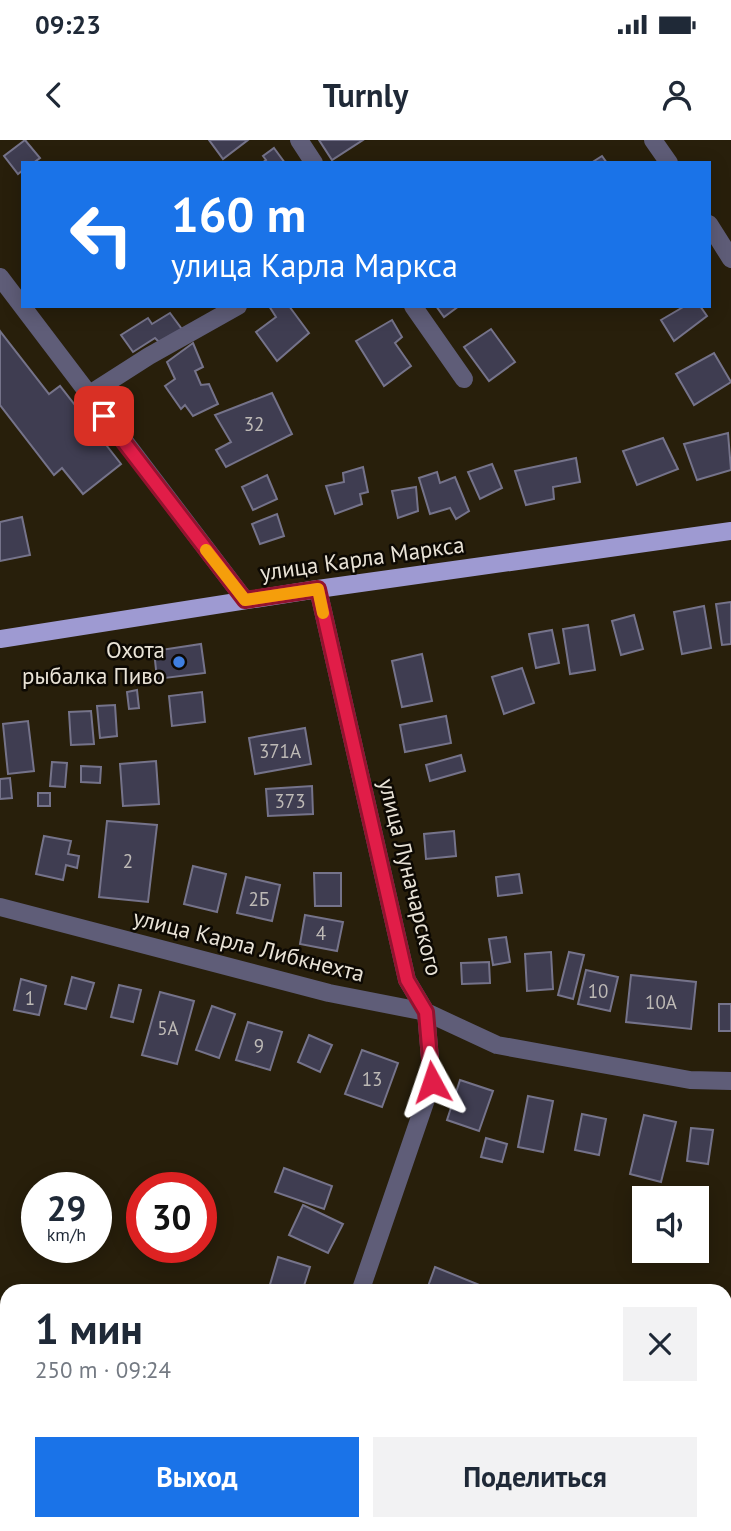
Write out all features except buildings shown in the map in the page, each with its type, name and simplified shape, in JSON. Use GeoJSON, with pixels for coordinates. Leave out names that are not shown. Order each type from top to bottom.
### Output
{"type":"FeatureCollection","features":[{"type":"Feature","properties":{"kind":"main road","name":"улица Карла Маркса"},"geometry":{"type":"LineString","coordinates":[[0,639],[318,589],[731,531]]}},
{"type":"Feature","properties":{"kind":"street"},"geometry":{"type":"LineString","coordinates":[[299,140],[313,161]]}},
{"type":"Feature","properties":{"kind":"street"},"geometry":{"type":"LineString","coordinates":[[653,140],[668,161]]}},
{"type":"Feature","properties":{"kind":"street"},"geometry":{"type":"LineString","coordinates":[[711,227],[731,259]]}},
{"type":"Feature","properties":{"kind":"street"},"geometry":{"type":"LineString","coordinates":[[0,277],[21,305]]}},
{"type":"Feature","properties":{"kind":"street"},"geometry":{"type":"LineString","coordinates":[[23,308],[245,600]]}},
{"type":"Feature","properties":{"kind":"street"},"geometry":{"type":"LineString","coordinates":[[88,395],[149,356],[234,308]]}},
{"type":"Feature","properties":{"kind":"street"},"geometry":{"type":"LineString","coordinates":[[414,308],[464,379]]}},
{"type":"Feature","properties":{"kind":"street","name":"улица Луначарского"},"geometry":{"type":"LineString","coordinates":[[318,589],[407,980],[426,1012],[432,1082],[363,1284]]}},
{"type":"Feature","properties":{"kind":"street","name":"улица Карла Либкнехта"},"geometry":{"type":"LineString","coordinates":[[0,907],[330,993],[426,1012],[497,1045],[690,1080],[731,1081]]}},
{"type":"Feature","properties":{"kind":"slow traffic"},"geometry":{"type":"LineString","coordinates":[[206,550],[245,600],[318,589],[323,613]]}},
{"type":"Feature","properties":{"kind":"place","name":"Охота рыбалка Пиво"},"geometry":{"type":"Point","coordinates":[179,662]}},
{"type":"Feature","properties":{"kind":"route"},"geometry":{"type":"LineString","coordinates":[[104,416],[245,600],[318,589],[407,980],[426,1012],[432,1082]]}}]}
